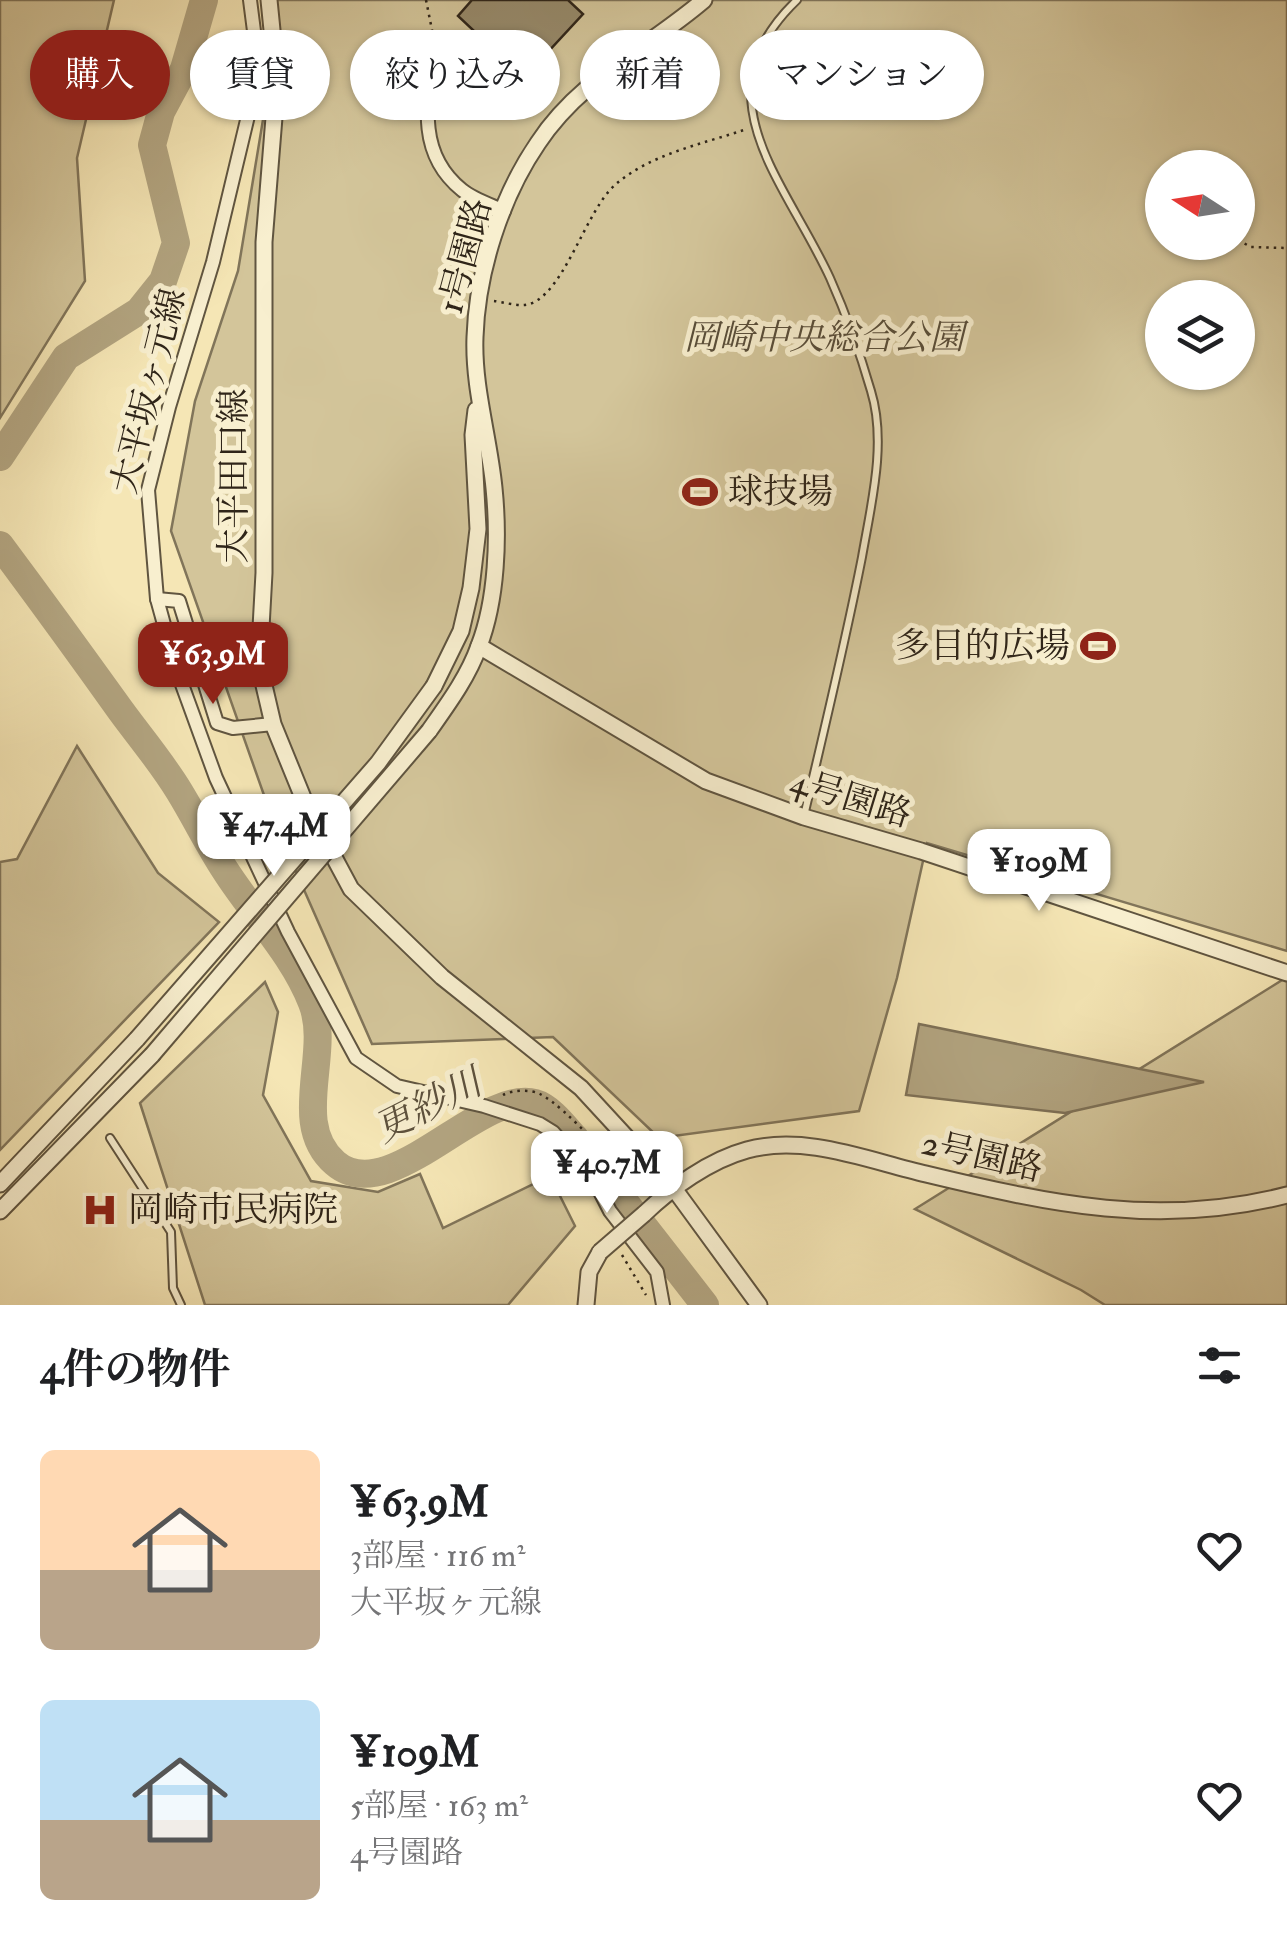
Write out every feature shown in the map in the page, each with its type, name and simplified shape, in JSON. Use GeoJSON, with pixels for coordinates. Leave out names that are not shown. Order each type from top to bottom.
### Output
{"type":"FeatureCollection","features":[{"type":"Feature","properties":{"kind":"street","name":"大平坂ヶ元線"},"geometry":{"type":"LineString","coordinates":[[250,0],[259,70],[213,262],[168,407],[148,490],[157,599],[176,668],[216,778],[288,932],[356,1058],[397,1086],[484,1106],[553,1132],[592,1176],[610,1212],[657,1272],[663,1305]]}},
{"type":"Feature","properties":{"kind":"street","name":"大平田口線"},"geometry":{"type":"LineString","coordinates":[[269,0],[277,80],[264,242],[264,572],[259,664],[273,724],[306,805],[351,889],[442,977],[581,1088],[675,1190],[758,1305]]}},
{"type":"Feature","properties":{"kind":"street","name":"1号園路"},"geometry":{"type":"LineString","coordinates":[[0,1211],[152,1055],[429,731],[456,694],[479,646],[494,561],[494,489],[475,340],[478,298],[504,212],[538,143],[575,98],[704,0]]}},
{"type":"Feature","properties":{"kind":"street"},"geometry":{"type":"LineString","coordinates":[[426,120],[427,134],[440,162],[462,190],[504,212]]}},
{"type":"Feature","properties":{"kind":"street"},"geometry":{"type":"LineString","coordinates":[[0,1184],[137,1039],[378,763],[434,686],[461,631],[471,588],[478,529],[474,435],[478,381]]}},
{"type":"Feature","properties":{"kind":"street"},"geometry":{"type":"LineString","coordinates":[[157,599],[179,601],[218,723],[233,728],[273,724]]}},
{"type":"Feature","properties":{"kind":"street","name":"4号園路"},"geometry":{"type":"LineString","coordinates":[[479,646],[706,781],[804,817],[939,857],[1287,973]]}},
{"type":"Feature","properties":{"kind":"street","name":"2号園路"},"geometry":{"type":"LineString","coordinates":[[586,1305],[589,1272],[613,1239],[675,1190],[725,1158],[748,1150],[788,1145],[818,1147],[1020,1196],[1108,1211],[1170,1213],[1224,1209],[1287,1195]]}},
{"type":"Feature","properties":{"kind":"lane"},"geometry":{"type":"LineString","coordinates":[[798,0],[762,42],[752,66],[754,127],[830,279],[873,396],[876,441],[874,493],[848,628],[804,817]]}},
{"type":"Feature","properties":{"kind":"lane"},"geometry":{"type":"LineString","coordinates":[[110,1138],[171,1232],[173,1288],[181,1305]]}},
{"type":"Feature","properties":{"kind":"path"},"geometry":{"type":"LineString","coordinates":[[426,0],[432,30]]}},
{"type":"Feature","properties":{"kind":"path"},"geometry":{"type":"LineString","coordinates":[[478,298],[525,305],[548,294],[586,224],[615,185],[663,156],[754,127]]}},
{"type":"Feature","properties":{"kind":"path"},"geometry":{"type":"LineString","coordinates":[[1255,247],[1287,248]]}},
{"type":"Feature","properties":{"kind":"path"},"geometry":{"type":"LineString","coordinates":[[614,1164],[650,1209]]}},
{"type":"Feature","properties":{"kind":"path"},"geometry":{"type":"LineString","coordinates":[[613,1239],[653,1305]]}},
{"type":"Feature","properties":{"kind":"green space"},"geometry":{"type":"Polygon","coordinates":[[[0,0],[114,0],[107,30],[30,30],[30,120],[86,120],[77,158],[85,281],[0,418],[0,0]]]}},
{"type":"Feature","properties":{"kind":"green space","name":"岡崎中央総合公園"},"geometry":{"type":"Polygon","coordinates":[[[274,0],[1287,0],[1287,951],[927,843],[897,978],[859,1111],[659,1138],[553,1037],[372,1044],[271,815],[171,531],[195,401],[238,271],[263,120],[330,120],[330,30],[274,30],[274,0]]]}},
{"type":"Feature","properties":{"kind":"green space"},"geometry":{"type":"Polygon","coordinates":[[[77,746],[158,873],[219,922],[0,1150],[0,862],[17,859],[77,746]]]}},
{"type":"Feature","properties":{"kind":"green space"},"geometry":{"type":"Polygon","coordinates":[[[1287,977],[1287,1305],[1105,1305],[915,1209],[1287,977]]]}},
{"type":"Feature","properties":{"kind":"green space"},"geometry":{"type":"Polygon","coordinates":[[[265,982],[278,1012],[263,1095],[311,1181],[378,1192],[420,1174],[443,1228],[550,1176],[575,1226],[508,1305],[205,1305],[140,1103],[265,982]]]}},
{"type":"Feature","properties":{"kind":"shaded area"},"geometry":{"type":"Polygon","coordinates":[[[919,1024],[1204,1082],[1065,1113],[906,1095],[919,1024]]]}},
{"type":"Feature","properties":{"kind":"building"},"geometry":{"type":"Polygon","coordinates":[[[472,0],[568,0],[583,14],[560,39],[560,30],[473,30],[458,16],[472,0]]]}},
{"type":"Feature","properties":{"kind":"waterway","name":"更紗川"},"geometry":{"type":"LineString","coordinates":[[0,457],[66,357],[139,311],[163,281],[176,243],[152,145],[161,112],[184,69],[204,0]]}},
{"type":"Feature","properties":{"kind":"waterway","name":"更紗川"},"geometry":{"type":"LineString","coordinates":[[0,545],[165,770],[225,870],[304,985],[317,1023],[315,1128],[322,1147],[335,1163],[357,1173],[381,1171],[408,1161],[488,1113],[513,1103],[541,1105],[575,1138],[705,1305]]}},
{"type":"Feature","properties":{"kind":"place","name":"球技場"},"geometry":{"type":"Point","coordinates":[700,492]}},
{"type":"Feature","properties":{"kind":"place","name":"多目的広場"},"geometry":{"type":"Point","coordinates":[1098,646]}},
{"type":"Feature","properties":{"kind":"place","name":"岡崎市民病院"},"geometry":{"type":"Point","coordinates":[100,1210]}}]}
